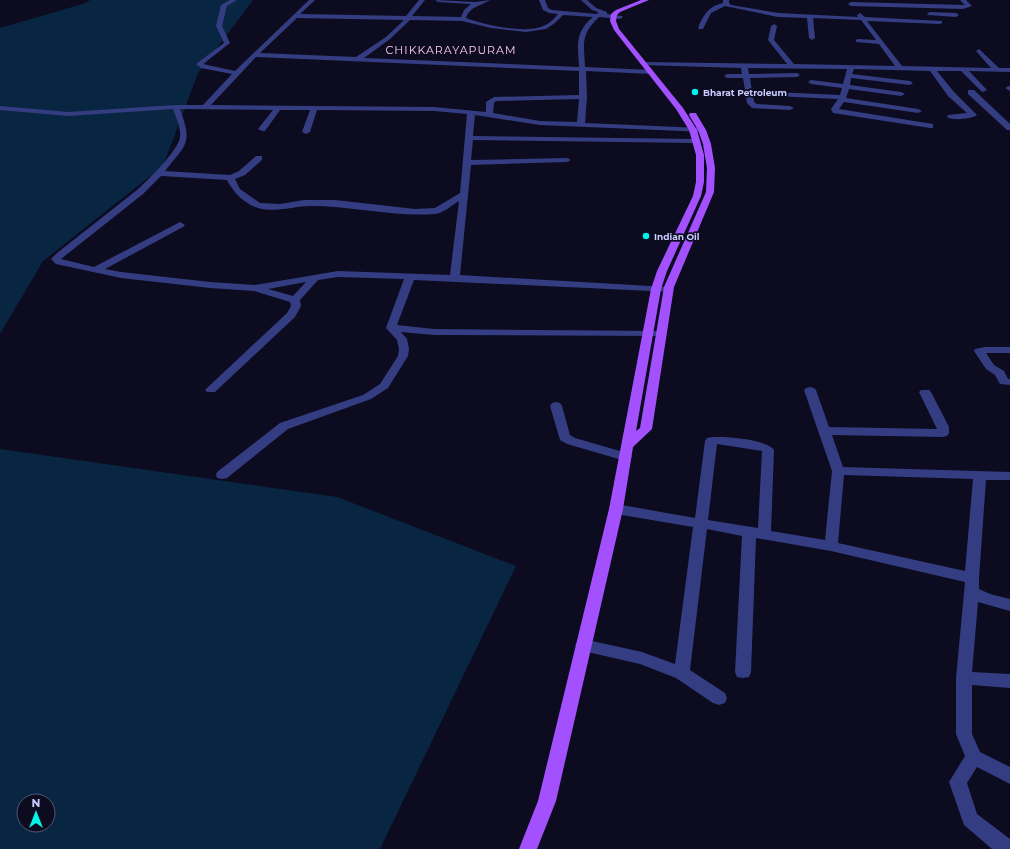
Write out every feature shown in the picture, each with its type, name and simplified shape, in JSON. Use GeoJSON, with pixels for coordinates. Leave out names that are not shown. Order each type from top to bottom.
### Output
{"type":"FeatureCollection","features":[{"type":"Feature","properties":{"kind":"main road"},"geometry":{"type":"LineString","coordinates":[[627,451],[646,429],[668,290],[684,249],[710,192],[711,168],[707,144],[698,130],[688,108],[649,67],[617,16],[618,11],[646,0]]}},
{"type":"Feature","properties":{"kind":"main road"},"geometry":{"type":"LineString","coordinates":[[617,16],[655,0]]}},
{"type":"Feature","properties":{"kind":"main road"},"geometry":{"type":"LineString","coordinates":[[528,849],[547,801],[616,509],[656,289],[662,272],[697,196],[701,167],[696,141],[698,130]]}},
{"type":"Feature","properties":{"kind":"street"},"geometry":{"type":"LineString","coordinates":[[234,0],[224,5],[219,21],[219,26],[227,43],[199,64],[203,67],[237,73]]}},
{"type":"Feature","properties":{"kind":"street"},"geometry":{"type":"LineString","coordinates":[[205,107],[254,55],[312,0]]}},
{"type":"Feature","properties":{"kind":"street"},"geometry":{"type":"LineString","coordinates":[[412,0],[421,0]]}},
{"type":"Feature","properties":{"kind":"street"},"geometry":{"type":"LineString","coordinates":[[357,60],[393,33],[408,18],[421,0]]}},
{"type":"Feature","properties":{"kind":"street"},"geometry":{"type":"LineString","coordinates":[[438,0],[475,3],[487,0]]}},
{"type":"Feature","properties":{"kind":"street"},"geometry":{"type":"LineString","coordinates":[[542,0],[545,9],[560,14],[600,13],[617,16]]}},
{"type":"Feature","properties":{"kind":"street"},"geometry":{"type":"LineString","coordinates":[[584,0],[600,13]]}},
{"type":"Feature","properties":{"kind":"street"},"geometry":{"type":"LineString","coordinates":[[850,2],[963,7],[969,6],[964,0]]}},
{"type":"Feature","properties":{"kind":"street"},"geometry":{"type":"LineString","coordinates":[[701,28],[706,15],[710,10],[726,2],[768,14],[863,20],[940,22]]}},
{"type":"Feature","properties":{"kind":"street"},"geometry":{"type":"LineString","coordinates":[[850,2],[900,68]]}},
{"type":"Feature","properties":{"kind":"street"},"geometry":{"type":"LineString","coordinates":[[463,19],[465,12],[475,3]]}},
{"type":"Feature","properties":{"kind":"street"},"geometry":{"type":"LineString","coordinates":[[799,12],[956,15]]}},
{"type":"Feature","properties":{"kind":"street"},"geometry":{"type":"LineString","coordinates":[[581,125],[583,70],[581,36],[587,25],[600,13]]}},
{"type":"Feature","properties":{"kind":"street"},"geometry":{"type":"LineString","coordinates":[[296,16],[463,19],[471,23],[532,30],[547,27],[560,14]]}},
{"type":"Feature","properties":{"kind":"street"},"geometry":{"type":"LineString","coordinates":[[810,17],[812,38]]}},
{"type":"Feature","properties":{"kind":"street"},"geometry":{"type":"LineString","coordinates":[[774,26],[771,40],[792,66]]}},
{"type":"Feature","properties":{"kind":"street"},"geometry":{"type":"LineString","coordinates":[[858,41],[880,42]]}},
{"type":"Feature","properties":{"kind":"street"},"geometry":{"type":"LineString","coordinates":[[302,58],[308,50]]}},
{"type":"Feature","properties":{"kind":"street"},"geometry":{"type":"LineString","coordinates":[[979,51],[997,70]]}},
{"type":"Feature","properties":{"kind":"street"},"geometry":{"type":"LineString","coordinates":[[254,55],[583,70],[744,65],[1010,70]]}},
{"type":"Feature","properties":{"kind":"street"},"geometry":{"type":"LineString","coordinates":[[744,65],[751,103],[756,106],[790,108]]}},
{"type":"Feature","properties":{"kind":"street"},"geometry":{"type":"LineString","coordinates":[[851,67],[842,98],[835,109],[840,112],[930,126]]}},
{"type":"Feature","properties":{"kind":"street"},"geometry":{"type":"LineString","coordinates":[[932,69],[951,94],[974,116],[951,117]]}},
{"type":"Feature","properties":{"kind":"street"},"geometry":{"type":"LineString","coordinates":[[963,69],[983,90]]}},
{"type":"Feature","properties":{"kind":"street"},"geometry":{"type":"LineString","coordinates":[[727,76],[797,75]]}},
{"type":"Feature","properties":{"kind":"street"},"geometry":{"type":"LineString","coordinates":[[849,76],[910,83]]}},
{"type":"Feature","properties":{"kind":"street"},"geometry":{"type":"LineString","coordinates":[[811,82],[901,94]]}},
{"type":"Feature","properties":{"kind":"street"},"geometry":{"type":"LineString","coordinates":[[971,92],[1006,121],[1010,128]]}},
{"type":"Feature","properties":{"kind":"street"},"geometry":{"type":"LineString","coordinates":[[749,93],[800,94],[842,98],[918,111]]}},
{"type":"Feature","properties":{"kind":"street"},"geometry":{"type":"LineString","coordinates":[[488,116],[490,102],[494,99],[583,98]]}},
{"type":"Feature","properties":{"kind":"street"},"geometry":{"type":"LineString","coordinates":[[0,108],[68,114],[176,107],[434,109],[470,112],[540,123],[698,130]]}},
{"type":"Feature","properties":{"kind":"street"},"geometry":{"type":"LineString","coordinates":[[176,107],[184,132],[183,141],[158,173],[140,192],[56,259],[59,262],[128,276],[210,285],[255,288],[295,300]]}},
{"type":"Feature","properties":{"kind":"street"},"geometry":{"type":"LineString","coordinates":[[262,130],[278,108]]}},
{"type":"Feature","properties":{"kind":"street"},"geometry":{"type":"LineString","coordinates":[[306,132],[314,108]]}},
{"type":"Feature","properties":{"kind":"street"},"geometry":{"type":"LineString","coordinates":[[455,278],[463,211],[470,112]]}},
{"type":"Feature","properties":{"kind":"street"},"geometry":{"type":"LineString","coordinates":[[468,138],[696,141]]}},
{"type":"Feature","properties":{"kind":"street"},"geometry":{"type":"LineString","coordinates":[[158,173],[180,176],[230,178],[241,174],[259,158]]}},
{"type":"Feature","properties":{"kind":"street"},"geometry":{"type":"LineString","coordinates":[[467,163],[567,160]]}},
{"type":"Feature","properties":{"kind":"street"},"geometry":{"type":"LineString","coordinates":[[230,178],[236,190],[258,205],[280,207],[304,203],[335,203],[415,212],[437,211],[464,194]]}},
{"type":"Feature","properties":{"kind":"street"},"geometry":{"type":"LineString","coordinates":[[97,269],[180,225]]}},
{"type":"Feature","properties":{"kind":"street"},"geometry":{"type":"LineString","coordinates":[[255,288],[338,274],[455,278],[668,290]]}},
{"type":"Feature","properties":{"kind":"street"},"geometry":{"type":"LineString","coordinates":[[391,328],[410,277]]}},
{"type":"Feature","properties":{"kind":"street"},"geometry":{"type":"LineString","coordinates":[[295,300],[315,278]]}},
{"type":"Feature","properties":{"kind":"street"},"geometry":{"type":"LineString","coordinates":[[211,390],[291,315],[296,306],[295,300]]}},
{"type":"Feature","properties":{"kind":"street"},"geometry":{"type":"LineString","coordinates":[[391,328],[434,332],[661,334]]}},
{"type":"Feature","properties":{"kind":"street"},"geometry":{"type":"LineString","coordinates":[[222,475],[284,426],[330,408],[367,397],[384,386],[403,356],[404,349],[402,339],[391,328]]}},
{"type":"Feature","properties":{"kind":"street"},"geometry":{"type":"LineString","coordinates":[[1010,350],[979,351],[990,367],[1000,373],[1004,382],[1010,382]]}},
{"type":"Feature","properties":{"kind":"street"},"geometry":{"type":"LineString","coordinates":[[810,390],[838,471],[830,546]]}},
{"type":"Feature","properties":{"kind":"street"},"geometry":{"type":"LineString","coordinates":[[824,431],[943,433],[943,428],[925,392]]}},
{"type":"Feature","properties":{"kind":"street"},"geometry":{"type":"LineString","coordinates":[[556,406],[564,437],[571,441],[627,451]]}},
{"type":"Feature","properties":{"kind":"street"},"geometry":{"type":"LineString","coordinates":[[682,674],[711,442],[718,440],[768,450],[764,535]]}},
{"type":"Feature","properties":{"kind":"street"},"geometry":{"type":"LineString","coordinates":[[838,471],[1010,476]]}},
{"type":"Feature","properties":{"kind":"street"},"geometry":{"type":"LineString","coordinates":[[980,474],[964,678],[964,734],[974,757],[1010,776]]}},
{"type":"Feature","properties":{"kind":"street"},"geometry":{"type":"LineString","coordinates":[[616,509],[830,546],[972,585],[986,599],[1010,605]]}},
{"type":"Feature","properties":{"kind":"street"},"geometry":{"type":"LineString","coordinates":[[743,672],[749,532]]}},
{"type":"Feature","properties":{"kind":"street"},"geometry":{"type":"LineString","coordinates":[[583,645],[642,658],[682,674],[719,698]]}},
{"type":"Feature","properties":{"kind":"street"},"geometry":{"type":"LineString","coordinates":[[964,678],[1010,681]]}},
{"type":"Feature","properties":{"kind":"street"},"geometry":{"type":"LineString","coordinates":[[974,757],[958,782],[970,819],[999,843],[1010,848]]}},
{"type":"Feature","properties":{"kind":"water"},"geometry":{"type":"Polygon","coordinates":[[[90,0],[253,0],[198,73],[163,166],[43,261],[0,334],[0,28],[86,3],[90,0]]]}},
{"type":"Feature","properties":{"kind":"water"},"geometry":{"type":"Polygon","coordinates":[[[0,449],[337,497],[516,566],[380,849],[0,849],[0,449]]]}},
{"type":"Feature","properties":{"kind":"place","name":"Bharat Petroleum"},"geometry":{"type":"Point","coordinates":[695,92]}},
{"type":"Feature","properties":{"kind":"place","name":"Indian Oil"},"geometry":{"type":"Point","coordinates":[646,236]}},
{"type":"Feature","properties":{"kind":"district","name":"CHIKKARAYAPURAM"},"geometry":{"type":"Point","coordinates":[451,50]}}]}
